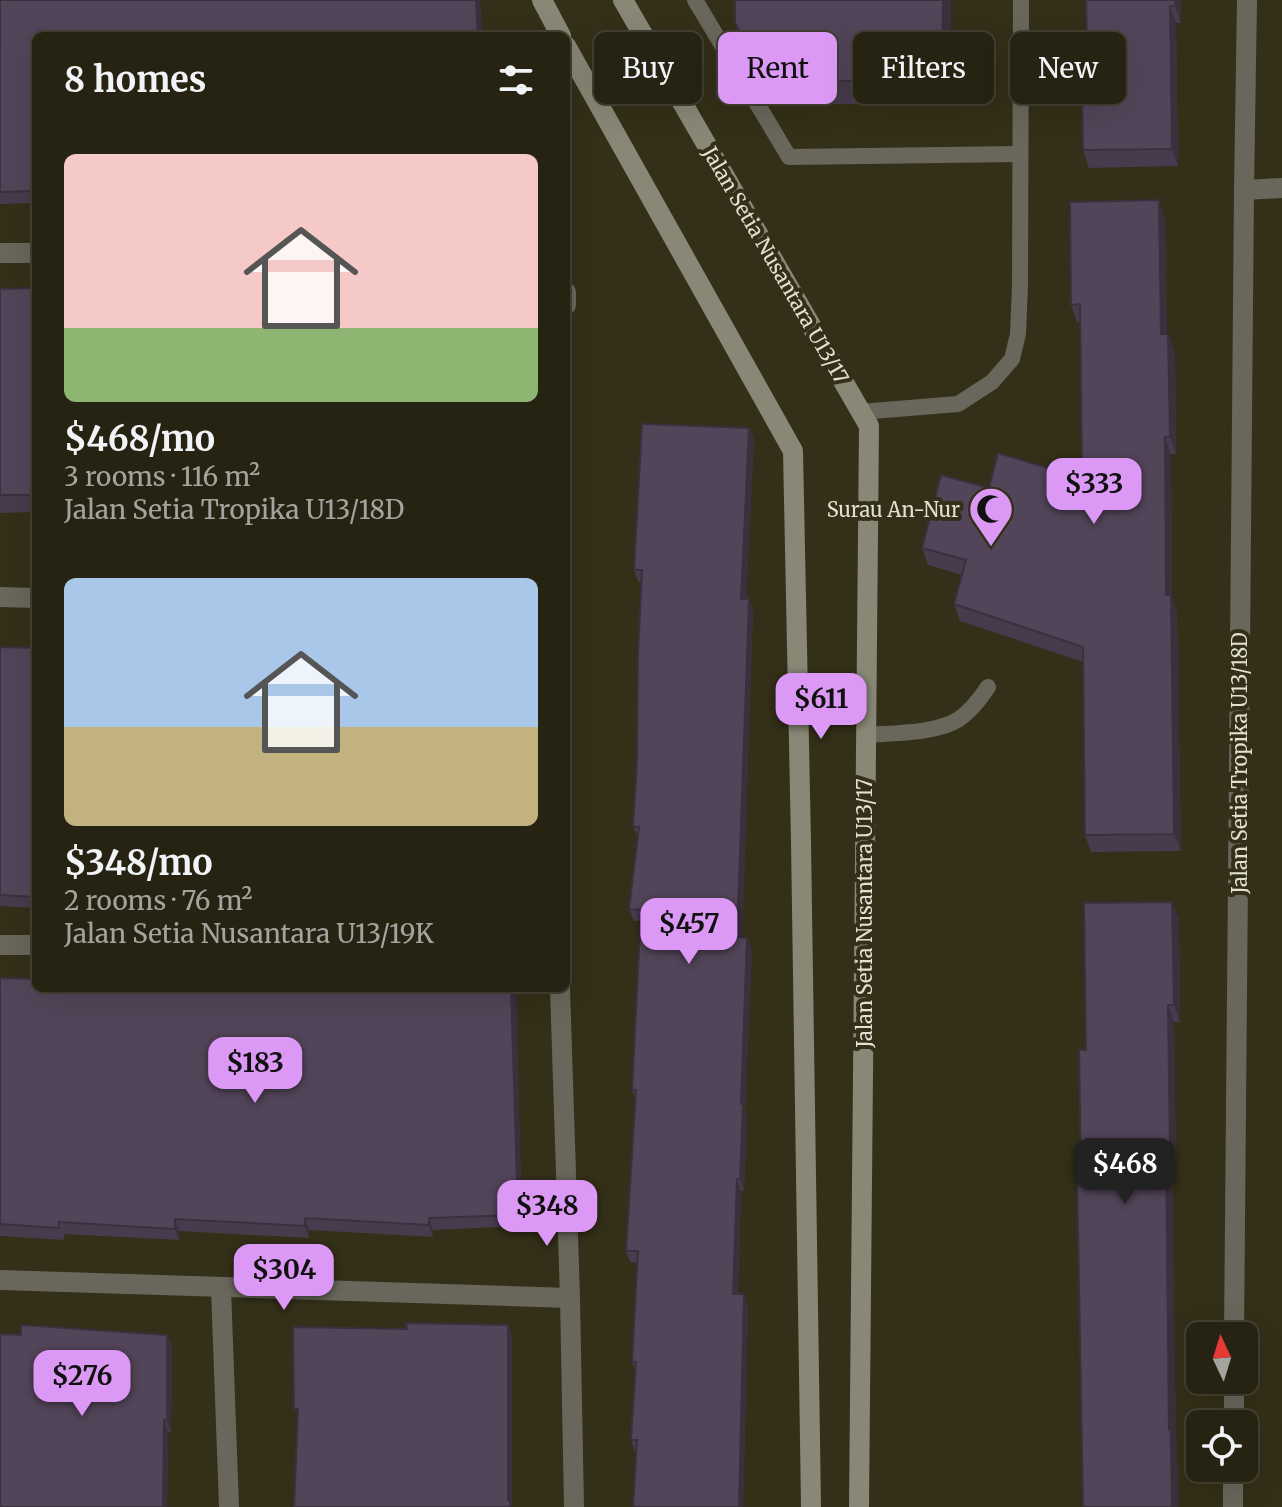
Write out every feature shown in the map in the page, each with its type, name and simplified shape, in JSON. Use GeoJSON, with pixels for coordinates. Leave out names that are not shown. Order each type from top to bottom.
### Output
{"type":"FeatureCollection","features":[{"type":"Feature","properties":{"kind":"main road"},"geometry":{"type":"LineString","coordinates":[[542,0],[559,32]]}},
{"type":"Feature","properties":{"kind":"main road","name":"Jalan Setia Nusantara U13/17"},"geometry":{"type":"LineString","coordinates":[[623,0],[869,426],[859,1507]]}},
{"type":"Feature","properties":{"kind":"main road"},"geometry":{"type":"LineString","coordinates":[[570,53],[793,451],[811,1507]]}},
{"type":"Feature","properties":{"kind":"street","name":"Jalan Setia Tropika U13/18D"},"geometry":{"type":"LineString","coordinates":[[1234,1322],[1247,0]]}},
{"type":"Feature","properties":{"kind":"street"},"geometry":{"type":"LineString","coordinates":[[1244,190],[1282,188]]}},
{"type":"Feature","properties":{"kind":"street"},"geometry":{"type":"LineString","coordinates":[[0,253],[32,253]]}},
{"type":"Feature","properties":{"kind":"street"},"geometry":{"type":"LineString","coordinates":[[0,597],[32,598]]}},
{"type":"Feature","properties":{"kind":"street"},"geometry":{"type":"LineString","coordinates":[[0,945],[32,945]]}},
{"type":"Feature","properties":{"kind":"street"},"geometry":{"type":"LineString","coordinates":[[560,992],[574,1507]]}},
{"type":"Feature","properties":{"kind":"street"},"geometry":{"type":"LineString","coordinates":[[0,1280],[570,1298]]}},
{"type":"Feature","properties":{"kind":"street"},"geometry":{"type":"LineString","coordinates":[[221,1288],[229,1507]]}},
{"type":"Feature","properties":{"kind":"street"},"geometry":{"type":"LineString","coordinates":[[1233,1482],[1233,1507]]}},
{"type":"Feature","properties":{"kind":"lane"},"geometry":{"type":"LineString","coordinates":[[695,0],[789,157],[1020,154]]}},
{"type":"Feature","properties":{"kind":"lane"},"geometry":{"type":"LineString","coordinates":[[860,412],[958,404],[992,382],[1012,359],[1018,334],[1020,285],[1021,0]]}},
{"type":"Feature","properties":{"kind":"lane"},"geometry":{"type":"LineString","coordinates":[[866,735],[939,728],[957,720],[975,705],[988,687]]}},
{"type":"Feature","properties":{"kind":"building"},"geometry":{"type":"Polygon","coordinates":[[[0,0],[476,0],[478,32],[32,32],[32,191],[0,192],[0,0]]]}},
{"type":"Feature","properties":{"kind":"building"},"geometry":{"type":"Polygon","coordinates":[[[735,0],[943,0],[943,32],[853,32],[853,81],[837,81],[837,32],[740,32],[735,23],[735,0]]]}},
{"type":"Feature","properties":{"kind":"building"},"geometry":{"type":"Polygon","coordinates":[[[1086,0],[1175,0],[1175,6],[1170,6],[1172,149],[1083,150],[1082,104],[1126,104],[1126,32],[1087,32],[1086,0]]]}},
{"type":"Feature","properties":{"kind":"building"},"geometry":{"type":"Polygon","coordinates":[[[1159,200],[1161,334],[1168,334],[1170,437],[1165,437],[1166,595],[1171,595],[1174,834],[1085,835],[1083,647],[954,604],[966,560],[922,548],[941,475],[989,488],[998,453],[1051,469],[1082,468],[1080,304],[1071,305],[1070,202],[1159,200]]]}},
{"type":"Feature","properties":{"kind":"building"},"geometry":{"type":"Polygon","coordinates":[[[32,288],[32,495],[0,495],[0,289],[32,288]]]}},
{"type":"Feature","properties":{"kind":"building"},"geometry":{"type":"Polygon","coordinates":[[[642,424],[749,428],[741,599],[749,599],[737,937],[747,938],[743,1104],[733,1294],[744,1294],[739,1507],[633,1507],[637,1440],[631,1440],[636,1362],[632,1362],[638,1251],[626,1251],[636,1090],[632,1090],[641,910],[629,909],[639,827],[633,826],[642,570],[634,570],[642,424]]]}},
{"type":"Feature","properties":{"kind":"building"},"geometry":{"type":"Polygon","coordinates":[[[0,647],[32,648],[32,897],[0,895],[0,647]]]}},
{"type":"Feature","properties":{"kind":"building"},"geometry":{"type":"Polygon","coordinates":[[[1172,902],[1174,1005],[1168,1005],[1170,1152],[1166,1152],[1172,1507],[1083,1507],[1077,1173],[1081,1173],[1079,1050],[1086,1050],[1084,903],[1172,902]]]}},
{"type":"Feature","properties":{"kind":"building"},"geometry":{"type":"Polygon","coordinates":[[[0,978],[32,979],[32,992],[511,992],[518,1215],[429,1218],[429,1225],[305,1218],[305,1226],[175,1219],[175,1229],[59,1222],[59,1228],[0,1224],[0,978]]]}},
{"type":"Feature","properties":{"kind":"building"},"geometry":{"type":"Polygon","coordinates":[[[406,1323],[508,1325],[510,1507],[294,1507],[298,1409],[294,1409],[293,1327],[407,1329],[406,1323]]]}},
{"type":"Feature","properties":{"kind":"building"},"geometry":{"type":"Polygon","coordinates":[[[21,1325],[167,1335],[163,1507],[0,1507],[0,1334],[21,1335],[21,1325]]]}},
{"type":"Feature","properties":{"kind":"place","name":"Surau An-Nur"},"geometry":{"type":"Point","coordinates":[991,548]}}]}
